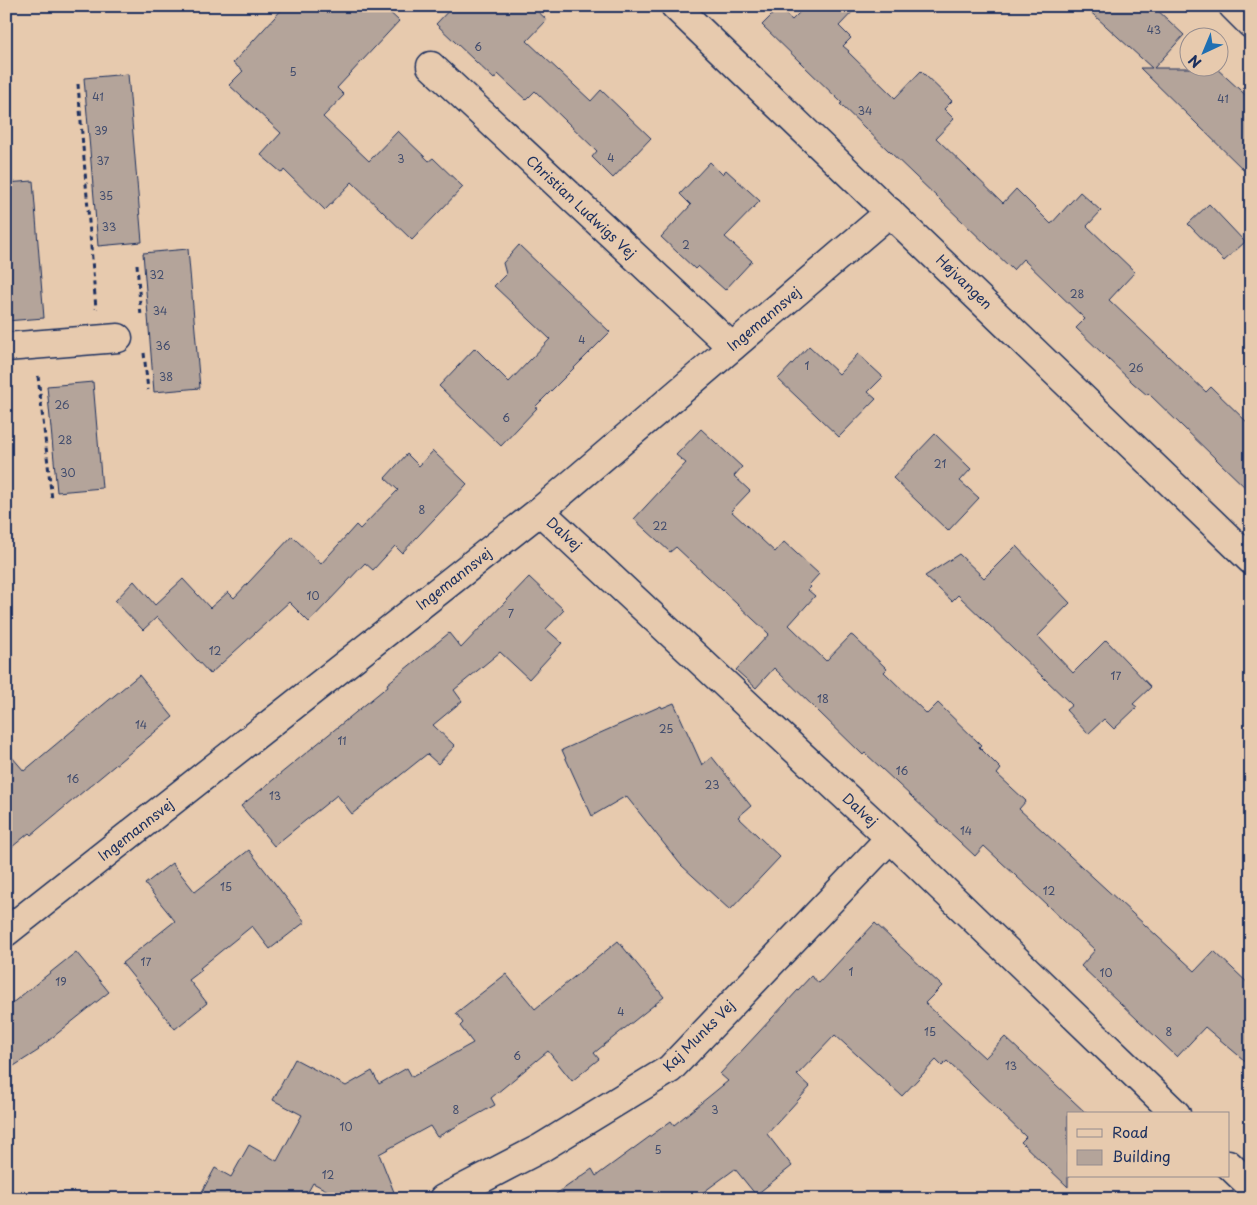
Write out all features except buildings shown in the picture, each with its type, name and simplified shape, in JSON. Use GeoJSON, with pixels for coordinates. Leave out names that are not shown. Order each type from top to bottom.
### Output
{"type":"FeatureCollection","features":[{"type":"Feature","properties":{"kind":"street","name":"Højvangen"},"geometry":{"type":"LineString","coordinates":[[675,6],[1251,560]]}},
{"type":"Feature","properties":{"kind":"street"},"geometry":{"type":"LineString","coordinates":[[1232,6],[1251,24]]}},
{"type":"Feature","properties":{"kind":"street","name":"Christian Ludwigs Vej"},"geometry":{"type":"LineString","coordinates":[[431,66],[732,347]]}},
{"type":"Feature","properties":{"kind":"street","name":"Ingemannsvej"},"geometry":{"type":"LineString","coordinates":[[6,932],[540,511],[890,212]]}},
{"type":"Feature","properties":{"kind":"street"},"geometry":{"type":"LineString","coordinates":[[6,347],[109,339]]}},
{"type":"Feature","properties":{"kind":"street","name":"Dalvej"},"geometry":{"type":"LineString","coordinates":[[540,511],[890,838],[1174,1112]]}},
{"type":"Feature","properties":{"kind":"street","name":"Kaj Munks Vej"},"geometry":{"type":"LineString","coordinates":[[443,1199],[541,1148],[670,1069],[890,838]]}},
{"type":"Feature","properties":{"kind":"street"},"geometry":{"type":"LineString","coordinates":[[1230,1166],[1251,1186]]}},
{"type":"Feature","properties":{"kind":"path"},"geometry":{"type":"LineString","coordinates":[[78,84],[109,339]]}},
{"type":"Feature","properties":{"kind":"path"},"geometry":{"type":"LineString","coordinates":[[34,345],[52,500]]}}]}
